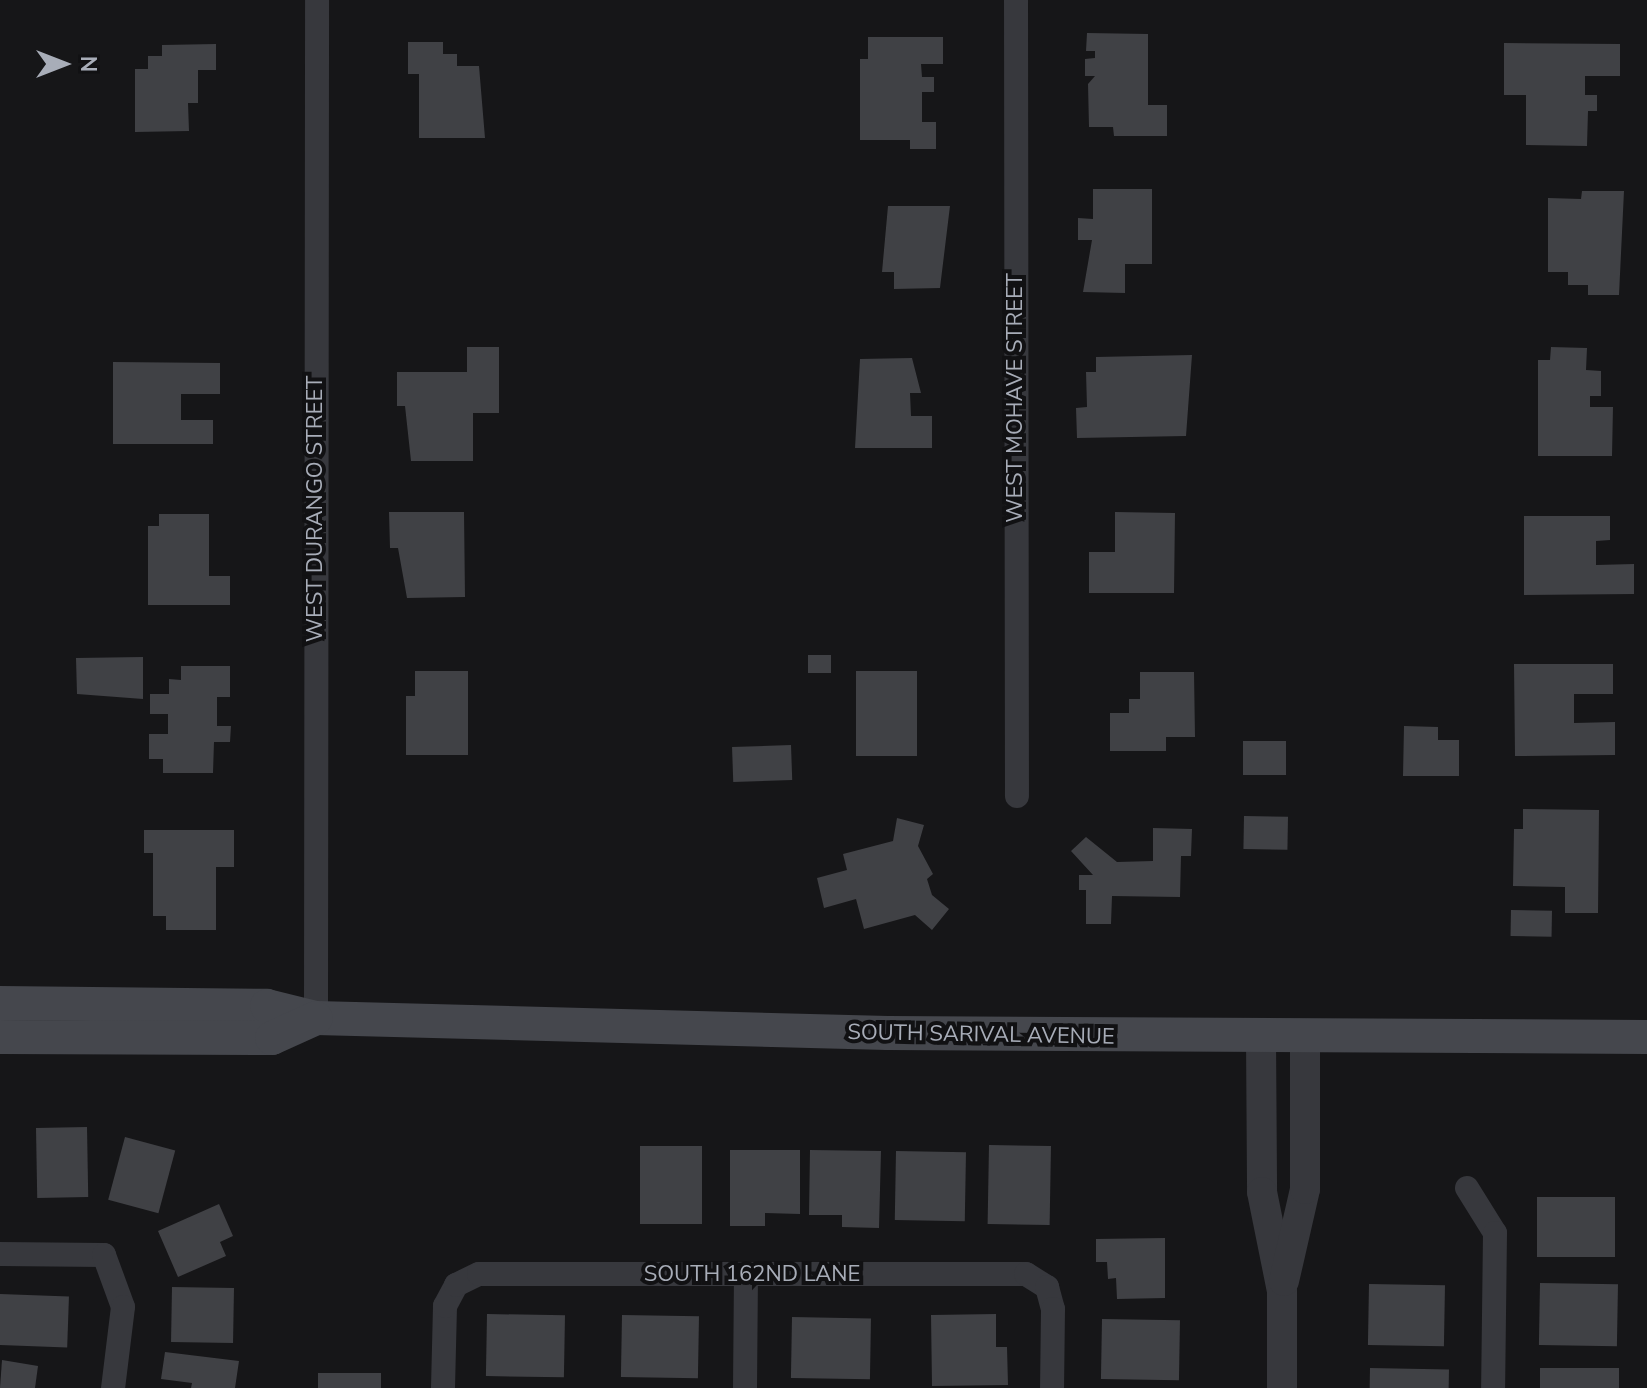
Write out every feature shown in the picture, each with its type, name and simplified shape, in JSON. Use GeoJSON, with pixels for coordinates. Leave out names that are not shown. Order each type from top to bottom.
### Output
{"type":"FeatureCollection","features":[{"type":"Feature","properties":{"kind":"main road","name":"SOUTH SARIVAL AVENUE"},"geometry":{"type":"LineString","coordinates":[[0,1003],[267,1006],[316,1018],[1305,1039],[1647,1037]]}},
{"type":"Feature","properties":{"kind":"main road","name":"SOUTH SARIVAL AVENUE"},"geometry":{"type":"LineString","coordinates":[[0,1037],[272,1038],[316,1018]]}},
{"type":"Feature","properties":{"kind":"street","name":"WEST DURANGO STREET"},"geometry":{"type":"LineString","coordinates":[[316,1018],[317,0]]}},
{"type":"Feature","properties":{"kind":"street","name":"WEST MOHAVE STREET"},"geometry":{"type":"LineString","coordinates":[[1016,0],[1017,796]]}},
{"type":"Feature","properties":{"kind":"street"},"geometry":{"type":"LineString","coordinates":[[1261,1038],[1262,1192],[1282,1291],[1282,1388]]}},
{"type":"Feature","properties":{"kind":"street"},"geometry":{"type":"LineString","coordinates":[[1282,1291],[1305,1189],[1305,1039]]}},
{"type":"Feature","properties":{"kind":"street"},"geometry":{"type":"LineString","coordinates":[[1467,1188],[1495,1233],[1493,1388]]}},
{"type":"Feature","properties":{"kind":"street"},"geometry":{"type":"LineString","coordinates":[[0,1254],[104,1255],[123,1307],[113,1388]]}},
{"type":"Feature","properties":{"kind":"street","name":"SOUTH 162ND LANE"},"geometry":{"type":"LineString","coordinates":[[443,1388],[445,1306],[456,1285],[479,1274],[1026,1274],[1047,1287],[1053,1309],[1052,1388]]}},
{"type":"Feature","properties":{"kind":"street"},"geometry":{"type":"LineString","coordinates":[[745,1388],[746,1276]]}},
{"type":"Feature","properties":{"kind":"building"},"geometry":{"type":"Polygon","coordinates":[[[1087,33],[1148,34],[1148,105],[1167,105],[1167,136],[1114,136],[1113,127],[1089,127],[1088,84],[1095,76],[1085,76],[1085,59],[1095,58],[1095,51],[1086,51],[1087,33]]]}},
{"type":"Feature","properties":{"kind":"building"},"geometry":{"type":"Polygon","coordinates":[[[868,37],[943,37],[943,64],[921,64],[922,77],[934,77],[934,92],[922,92],[922,122],[936,122],[936,149],[910,149],[910,140],[860,140],[860,59],[868,59],[868,37]]]}},
{"type":"Feature","properties":{"kind":"building"},"geometry":{"type":"Polygon","coordinates":[[[408,42],[443,42],[443,54],[457,54],[457,66],[479,66],[485,138],[419,138],[419,74],[408,74],[408,42]]]}},
{"type":"Feature","properties":{"kind":"building"},"geometry":{"type":"Polygon","coordinates":[[[1504,43],[1620,44],[1620,76],[1585,76],[1585,95],[1597,95],[1597,111],[1588,111],[1587,146],[1526,145],[1526,95],[1504,95],[1504,43]]]}},
{"type":"Feature","properties":{"kind":"building"},"geometry":{"type":"Polygon","coordinates":[[[216,44],[216,70],[198,70],[198,103],[188,103],[189,131],[135,132],[135,69],[148,69],[148,56],[162,56],[162,45],[216,44]]]}},
{"type":"Feature","properties":{"kind":"building"},"geometry":{"type":"Polygon","coordinates":[[[1093,189],[1152,189],[1152,264],[1125,264],[1125,293],[1083,292],[1092,240],[1078,240],[1078,218],[1093,219],[1093,189]]]}},
{"type":"Feature","properties":{"kind":"building"},"geometry":{"type":"Polygon","coordinates":[[[1582,191],[1624,191],[1619,295],[1588,295],[1588,285],[1568,285],[1568,272],[1548,272],[1548,198],[1581,199],[1582,191]]]}},
{"type":"Feature","properties":{"kind":"building"},"geometry":{"type":"Polygon","coordinates":[[[888,206],[950,206],[940,288],[894,289],[894,272],[882,272],[888,206]]]}},
{"type":"Feature","properties":{"kind":"building"},"geometry":{"type":"Polygon","coordinates":[[[467,347],[499,347],[499,413],[473,413],[473,461],[411,461],[405,406],[397,406],[397,372],[467,372],[467,347]]]}},
{"type":"Feature","properties":{"kind":"building"},"geometry":{"type":"Polygon","coordinates":[[[1551,347],[1587,348],[1586,370],[1601,371],[1601,396],[1590,396],[1590,407],[1613,407],[1612,456],[1538,456],[1538,360],[1550,360],[1551,347]]]}},
{"type":"Feature","properties":{"kind":"building"},"geometry":{"type":"Polygon","coordinates":[[[1192,355],[1186,436],[1077,438],[1076,408],[1087,407],[1086,372],[1096,372],[1096,357],[1192,355]]]}},
{"type":"Feature","properties":{"kind":"building"},"geometry":{"type":"Polygon","coordinates":[[[912,358],[921,393],[910,393],[911,416],[932,416],[932,448],[855,448],[860,359],[912,358]]]}},
{"type":"Feature","properties":{"kind":"building"},"geometry":{"type":"Polygon","coordinates":[[[113,362],[220,363],[220,394],[181,394],[181,420],[213,420],[213,444],[113,444],[113,362]]]}},
{"type":"Feature","properties":{"kind":"building"},"geometry":{"type":"Polygon","coordinates":[[[389,512],[464,512],[465,597],[407,598],[398,548],[390,548],[389,512]]]}},
{"type":"Feature","properties":{"kind":"building"},"geometry":{"type":"Polygon","coordinates":[[[1115,512],[1175,513],[1174,593],[1089,593],[1089,552],[1115,552],[1115,512]]]}},
{"type":"Feature","properties":{"kind":"building"},"geometry":{"type":"Polygon","coordinates":[[[159,514],[209,514],[209,576],[230,576],[230,605],[148,605],[148,526],[159,526],[159,514]]]}},
{"type":"Feature","properties":{"kind":"building"},"geometry":{"type":"Polygon","coordinates":[[[1524,516],[1610,516],[1610,540],[1596,541],[1596,565],[1634,564],[1634,594],[1524,595],[1524,516]]]}},
{"type":"Feature","properties":{"kind":"building"},"geometry":{"type":"Polygon","coordinates":[[[808,655],[831,655],[831,673],[808,673],[808,655]]]}},
{"type":"Feature","properties":{"kind":"building"},"geometry":{"type":"Polygon","coordinates":[[[143,657],[143,699],[77,694],[76,658],[143,657]]]}},
{"type":"Feature","properties":{"kind":"building"},"geometry":{"type":"Polygon","coordinates":[[[1514,664],[1613,664],[1613,694],[1574,694],[1574,723],[1615,722],[1615,755],[1515,756],[1514,664]]]}},
{"type":"Feature","properties":{"kind":"building"},"geometry":{"type":"Polygon","coordinates":[[[181,666],[230,666],[230,697],[217,697],[217,726],[231,726],[230,742],[214,742],[213,773],[163,773],[163,759],[149,759],[149,734],[168,734],[168,714],[150,714],[150,694],[169,694],[169,679],[181,680],[181,666]]]}},
{"type":"Feature","properties":{"kind":"building"},"geometry":{"type":"Polygon","coordinates":[[[415,671],[468,671],[468,755],[406,755],[406,696],[415,696],[415,671]]]}},
{"type":"Feature","properties":{"kind":"building"},"geometry":{"type":"Polygon","coordinates":[[[856,671],[917,671],[917,756],[856,756],[856,671]]]}},
{"type":"Feature","properties":{"kind":"building"},"geometry":{"type":"Polygon","coordinates":[[[1140,672],[1194,672],[1195,737],[1166,737],[1166,751],[1110,751],[1110,713],[1129,713],[1129,699],[1140,699],[1140,672]]]}},
{"type":"Feature","properties":{"kind":"building"},"geometry":{"type":"Polygon","coordinates":[[[1404,726],[1438,727],[1438,740],[1459,740],[1459,776],[1403,776],[1404,726]]]}},
{"type":"Feature","properties":{"kind":"building"},"geometry":{"type":"Polygon","coordinates":[[[1243,741],[1286,741],[1286,775],[1243,775],[1243,741]]]}},
{"type":"Feature","properties":{"kind":"building"},"geometry":{"type":"Polygon","coordinates":[[[791,745],[792,780],[733,782],[732,747],[791,745]]]}},
{"type":"Feature","properties":{"kind":"building"},"geometry":{"type":"Polygon","coordinates":[[[1523,809],[1599,810],[1598,913],[1565,913],[1565,887],[1513,886],[1514,829],[1523,829],[1523,809]]]}},
{"type":"Feature","properties":{"kind":"building"},"geometry":{"type":"Polygon","coordinates":[[[1244,816],[1288,817],[1287,850],[1243,849],[1244,816]]]}},
{"type":"Feature","properties":{"kind":"building"},"geometry":{"type":"Polygon","coordinates":[[[897,818],[924,825],[918,846],[933,874],[927,879],[932,895],[949,909],[932,930],[915,915],[864,929],[856,899],[824,908],[817,878],[847,870],[843,854],[893,841],[897,818]]]}},
{"type":"Feature","properties":{"kind":"building"},"geometry":{"type":"Polygon","coordinates":[[[1153,828],[1192,829],[1191,856],[1181,856],[1180,897],[1112,896],[1111,924],[1086,924],[1086,890],[1079,890],[1079,875],[1093,875],[1071,851],[1086,837],[1117,862],[1153,861],[1153,828]]]}},
{"type":"Feature","properties":{"kind":"building"},"geometry":{"type":"Polygon","coordinates":[[[144,830],[234,830],[234,867],[216,867],[216,930],[166,930],[166,916],[153,916],[153,853],[144,853],[144,830]]]}},
{"type":"Feature","properties":{"kind":"building"},"geometry":{"type":"Polygon","coordinates":[[[1511,910],[1552,911],[1552,937],[1511,936],[1511,910]]]}},
{"type":"Feature","properties":{"kind":"building"},"geometry":{"type":"Polygon","coordinates":[[[87,1127],[88,1197],[37,1198],[36,1128],[87,1127]]]}},
{"type":"Feature","properties":{"kind":"building"},"geometry":{"type":"Polygon","coordinates":[[[125,1137],[175,1150],[158,1213],[108,1200],[125,1137]]]}},
{"type":"Feature","properties":{"kind":"building"},"geometry":{"type":"Polygon","coordinates":[[[989,1145],[1051,1146],[1050,1225],[988,1224],[989,1145]]]}},
{"type":"Feature","properties":{"kind":"building"},"geometry":{"type":"Polygon","coordinates":[[[640,1146],[702,1146],[702,1224],[640,1224],[640,1146]]]}},
{"type":"Feature","properties":{"kind":"building"},"geometry":{"type":"Polygon","coordinates":[[[730,1150],[800,1150],[800,1214],[765,1213],[765,1226],[730,1226],[730,1150]]]}},
{"type":"Feature","properties":{"kind":"building"},"geometry":{"type":"Polygon","coordinates":[[[810,1150],[881,1151],[879,1228],[842,1227],[842,1215],[809,1215],[810,1150]]]}},
{"type":"Feature","properties":{"kind":"building"},"geometry":{"type":"Polygon","coordinates":[[[896,1151],[966,1152],[965,1221],[895,1220],[896,1151]]]}},
{"type":"Feature","properties":{"kind":"building"},"geometry":{"type":"Polygon","coordinates":[[[1537,1197],[1615,1197],[1615,1257],[1537,1257],[1537,1197]]]}},
{"type":"Feature","properties":{"kind":"building"},"geometry":{"type":"Polygon","coordinates":[[[219,1204],[233,1236],[220,1242],[226,1256],[178,1277],[158,1231],[219,1204]]]}},
{"type":"Feature","properties":{"kind":"building"},"geometry":{"type":"Polygon","coordinates":[[[1165,1238],[1165,1298],[1117,1299],[1116,1278],[1108,1279],[1107,1262],[1096,1262],[1096,1239],[1165,1238]]]}},
{"type":"Feature","properties":{"kind":"building"},"geometry":{"type":"Polygon","coordinates":[[[1540,1283],[1618,1284],[1617,1346],[1539,1345],[1540,1283]]]}},
{"type":"Feature","properties":{"kind":"building"},"geometry":{"type":"Polygon","coordinates":[[[1369,1284],[1445,1285],[1444,1346],[1368,1345],[1369,1284]]]}},
{"type":"Feature","properties":{"kind":"building"},"geometry":{"type":"Polygon","coordinates":[[[172,1287],[234,1288],[233,1343],[171,1342],[172,1287]]]}},
{"type":"Feature","properties":{"kind":"building"},"geometry":{"type":"Polygon","coordinates":[[[0,1294],[69,1296],[67,1347],[0,1345],[0,1294]]]}},
{"type":"Feature","properties":{"kind":"building"},"geometry":{"type":"Polygon","coordinates":[[[487,1314],[565,1315],[564,1377],[486,1376],[487,1314]]]}},
{"type":"Feature","properties":{"kind":"building"},"geometry":{"type":"Polygon","coordinates":[[[996,1314],[996,1347],[1007,1347],[1008,1385],[932,1386],[931,1315],[996,1314]]]}},
{"type":"Feature","properties":{"kind":"building"},"geometry":{"type":"Polygon","coordinates":[[[622,1315],[699,1316],[698,1378],[621,1377],[622,1315]]]}},
{"type":"Feature","properties":{"kind":"building"},"geometry":{"type":"Polygon","coordinates":[[[792,1317],[871,1318],[870,1379],[791,1378],[792,1317]]]}},
{"type":"Feature","properties":{"kind":"building"},"geometry":{"type":"Polygon","coordinates":[[[1102,1319],[1180,1320],[1179,1380],[1101,1379],[1102,1319]]]}},
{"type":"Feature","properties":{"kind":"building"},"geometry":{"type":"Polygon","coordinates":[[[165,1352],[239,1361],[235,1388],[191,1388],[192,1383],[161,1379],[165,1352]]]}},
{"type":"Feature","properties":{"kind":"building"},"geometry":{"type":"Polygon","coordinates":[[[2,1360],[38,1366],[35,1388],[0,1388],[2,1360]]]}},
{"type":"Feature","properties":{"kind":"building"},"geometry":{"type":"Polygon","coordinates":[[[1370,1368],[1449,1369],[1449,1388],[1370,1388],[1370,1368]]]}},
{"type":"Feature","properties":{"kind":"building"},"geometry":{"type":"Polygon","coordinates":[[[1540,1368],[1619,1368],[1619,1388],[1540,1388],[1540,1368]]]}},
{"type":"Feature","properties":{"kind":"building"},"geometry":{"type":"Polygon","coordinates":[[[318,1373],[381,1373],[381,1388],[318,1388],[318,1373]]]}}]}
